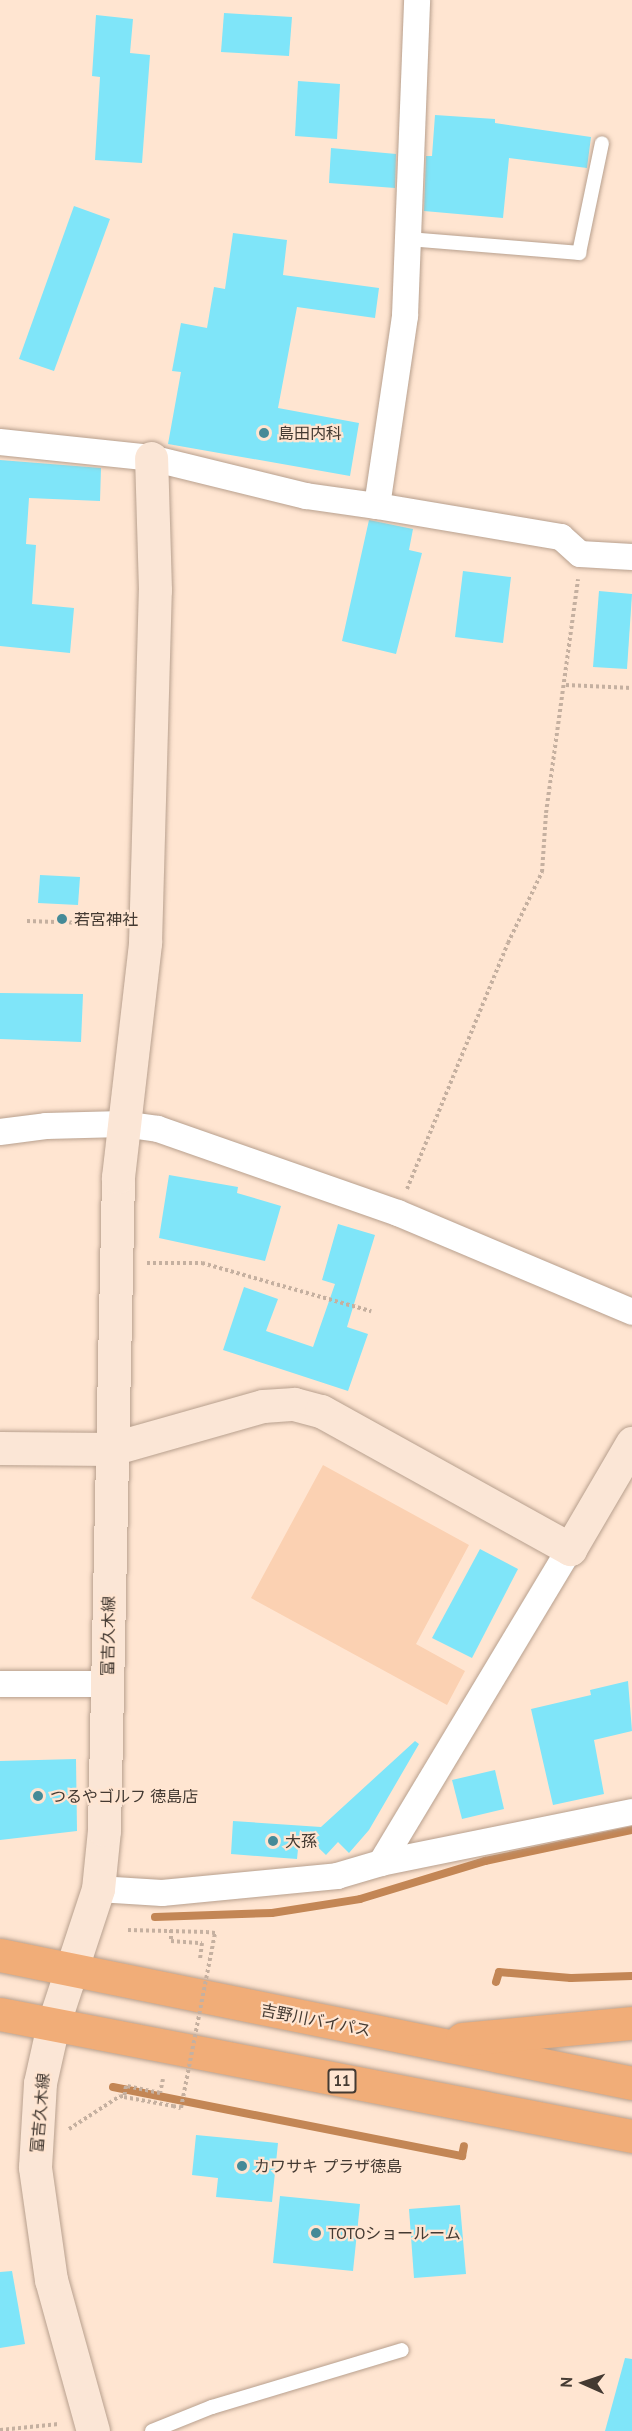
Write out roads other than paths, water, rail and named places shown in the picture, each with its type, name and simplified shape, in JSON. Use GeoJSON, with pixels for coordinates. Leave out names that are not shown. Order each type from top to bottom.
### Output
{"type":"FeatureCollection","features":[{"type":"Feature","properties":{"kind":"highway","name":"吉野川バイパス"},"geometry":{"type":"LineString","coordinates":[[0,1955],[632,2084]]}},
{"type":"Feature","properties":{"kind":"highway","name":"11"},"geometry":{"type":"LineString","coordinates":[[0,2014],[632,2136]]}},
{"type":"Feature","properties":{"kind":"highway"},"geometry":{"type":"LineString","coordinates":[[424,2042],[632,2023]]}},
{"type":"Feature","properties":{"kind":"main road","name":"富吉久木線"},"geometry":{"type":"LineString","coordinates":[[92,2426],[51,2280],[37,2198],[40,2083],[53,2025],[98,1889],[104,1830],[116,1263],[123,1124],[145,926],[154,590],[151,458]]}},
{"type":"Feature","properties":{"kind":"main road"},"geometry":{"type":"LineString","coordinates":[[0,1448],[111,1449],[263,1406],[294,1404],[321,1411],[570,1549],[632,1443]]}},
{"type":"Feature","properties":{"kind":"street"},"geometry":{"type":"LineString","coordinates":[[377,506],[405,316],[417,0]]}},
{"type":"Feature","properties":{"kind":"street"},"geometry":{"type":"LineString","coordinates":[[0,442],[151,458],[306,496],[561,537],[580,554],[632,557]]}},
{"type":"Feature","properties":{"kind":"street"},"geometry":{"type":"LineString","coordinates":[[0,1132],[46,1126],[123,1124],[158,1130],[398,1213],[632,1312]]}},
{"type":"Feature","properties":{"kind":"street"},"geometry":{"type":"LineString","coordinates":[[381,1863],[570,1549]]}},
{"type":"Feature","properties":{"kind":"street"},"geometry":{"type":"LineString","coordinates":[[0,1684],[107,1684]]}},
{"type":"Feature","properties":{"kind":"street"},"geometry":{"type":"LineString","coordinates":[[98,1889],[134,1894],[174,1892],[337,1876],[381,1863],[632,1812]]}},
{"type":"Feature","properties":{"kind":"lane"},"geometry":{"type":"LineString","coordinates":[[409,239],[579,253],[602,143]]}},
{"type":"Feature","properties":{"kind":"lane"},"geometry":{"type":"LineString","coordinates":[[152,2431],[212,2407],[402,2350]]}},
{"type":"Feature","properties":{"kind":"waterway"},"geometry":{"type":"LineString","coordinates":[[155,1917],[272,1913],[360,1899],[485,1861],[632,1830]]}},
{"type":"Feature","properties":{"kind":"waterway"},"geometry":{"type":"LineString","coordinates":[[496,1982],[499,1972],[571,1978],[632,1976]]}},
{"type":"Feature","properties":{"kind":"waterway"},"geometry":{"type":"LineString","coordinates":[[113,2087],[462,2156],[464,2146]]}},
{"type":"Feature","properties":{"kind":"place","name":"島田内科"},"geometry":{"type":"Point","coordinates":[264,433]}},
{"type":"Feature","properties":{"kind":"place","name":"若宮神社"},"geometry":{"type":"Point","coordinates":[62,919]}},
{"type":"Feature","properties":{"kind":"place","name":"つるやゴルフ 徳島店"},"geometry":{"type":"Point","coordinates":[38,1796]}},
{"type":"Feature","properties":{"kind":"place","name":"大孫"},"geometry":{"type":"Point","coordinates":[273,1841]}},
{"type":"Feature","properties":{"kind":"place","name":"カワサキ プラザ徳島"},"geometry":{"type":"Point","coordinates":[242,2166]}},
{"type":"Feature","properties":{"kind":"place","name":"TOTOショールーム"},"geometry":{"type":"Point","coordinates":[316,2233]}}]}
